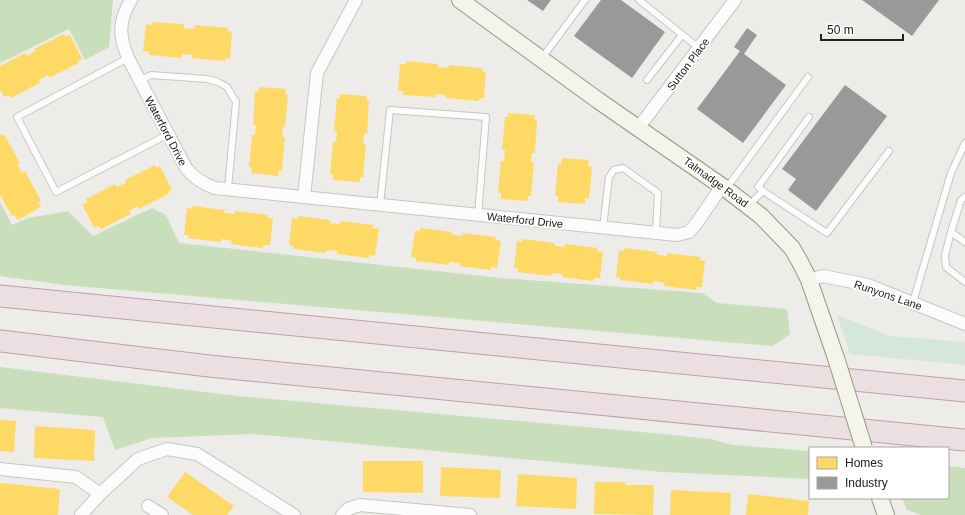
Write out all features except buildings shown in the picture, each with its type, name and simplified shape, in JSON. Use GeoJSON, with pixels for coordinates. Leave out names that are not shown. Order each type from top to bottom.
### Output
{"type":"FeatureCollection","features":[{"type":"Feature","properties":{"kind":"highway"},"geometry":{"type":"LineString","coordinates":[[0,296],[965,391]]}},
{"type":"Feature","properties":{"kind":"highway"},"geometry":{"type":"LineString","coordinates":[[0,341],[209,366],[965,440]]}},
{"type":"Feature","properties":{"kind":"street","name":"Waterford Drive"},"geometry":{"type":"LineString","coordinates":[[131,0],[122,18],[120,29],[121,41],[128,58],[183,164],[191,175],[204,184],[215,188],[228,188],[677,235],[689,232],[724,187]]}},
{"type":"Feature","properties":{"kind":"street"},"geometry":{"type":"LineString","coordinates":[[304,197],[317,73],[356,0]]}},
{"type":"Feature","properties":{"kind":"street","name":"Sutton Place"},"geometry":{"type":"LineString","coordinates":[[639,127],[736,0]]}},
{"type":"Feature","properties":{"kind":"street","name":"Talmadge Road"},"geometry":{"type":"LineString","coordinates":[[468,2],[541,59],[599,101],[639,127],[749,205],[792,248],[809,280],[836,358],[864,447]]}},
{"type":"Feature","properties":{"kind":"street","name":"Runyons Lane"},"geometry":{"type":"LineString","coordinates":[[809,280],[823,276],[868,285],[965,324]]}},
{"type":"Feature","properties":{"kind":"street"},"geometry":{"type":"LineString","coordinates":[[81,515],[100,494],[138,459],[167,449],[197,454],[278,511],[294,515]]}},
{"type":"Feature","properties":{"kind":"street"},"geometry":{"type":"LineString","coordinates":[[0,469],[76,477],[100,494]]}},
{"type":"Feature","properties":{"kind":"street"},"geometry":{"type":"LineString","coordinates":[[880,499],[886,515]]}},
{"type":"Feature","properties":{"kind":"street"},"geometry":{"type":"LineString","coordinates":[[342,515],[348,509],[360,505],[470,515]]}},
{"type":"Feature","properties":{"kind":"street"},"geometry":{"type":"LineString","coordinates":[[148,506],[162,515]]}},
{"type":"Feature","properties":{"kind":"lane"},"geometry":{"type":"LineString","coordinates":[[541,59],[585,0]]}},
{"type":"Feature","properties":{"kind":"lane"},"geometry":{"type":"LineString","coordinates":[[639,0],[700,48]]}},
{"type":"Feature","properties":{"kind":"lane"},"geometry":{"type":"LineString","coordinates":[[647,80],[682,35]]}},
{"type":"Feature","properties":{"kind":"lane"},"geometry":{"type":"LineString","coordinates":[[128,58],[16,117],[56,192],[168,134]]}},
{"type":"Feature","properties":{"kind":"lane"},"geometry":{"type":"LineString","coordinates":[[139,80],[151,75],[207,79],[218,82],[227,87],[236,102],[228,188]]}},
{"type":"Feature","properties":{"kind":"lane"},"geometry":{"type":"LineString","coordinates":[[724,187],[808,77]]}},
{"type":"Feature","properties":{"kind":"lane"},"geometry":{"type":"LineString","coordinates":[[380,204],[390,110],[486,118],[478,215]]}},
{"type":"Feature","properties":{"kind":"lane"},"geometry":{"type":"LineString","coordinates":[[809,117],[758,187],[827,233],[890,151]]}},
{"type":"Feature","properties":{"kind":"lane"},"geometry":{"type":"LineString","coordinates":[[912,302],[951,173],[965,143]]}},
{"type":"Feature","properties":{"kind":"lane"},"geometry":{"type":"LineString","coordinates":[[603,228],[609,177],[614,170],[623,168],[658,193],[656,232]]}},
{"type":"Feature","properties":{"kind":"lane"},"geometry":{"type":"LineString","coordinates":[[749,205],[763,191]]}},
{"type":"Feature","properties":{"kind":"lane"},"geometry":{"type":"LineString","coordinates":[[965,197],[961,200],[950,232],[945,255],[946,267],[965,282]]}},
{"type":"Feature","properties":{"kind":"lane"},"geometry":{"type":"LineString","coordinates":[[950,232],[965,242]]}},
{"type":"Feature","properties":{"kind":"green space"},"geometry":{"type":"Polygon","coordinates":[[[0,0],[113,0],[109,47],[85,60],[69,29],[0,63],[0,0]]]}},
{"type":"Feature","properties":{"kind":"green space"},"geometry":{"type":"Polygon","coordinates":[[[0,202],[12,225],[28,218],[68,211],[93,236],[152,208],[166,215],[179,243],[501,278],[702,293],[717,303],[787,309],[790,334],[773,346],[64,285],[0,276],[0,202]]]}},
{"type":"Feature","properties":{"kind":"green space"},"geometry":{"type":"Polygon","coordinates":[[[837,315],[890,336],[965,342],[965,365],[850,354],[837,315]]]}},
{"type":"Feature","properties":{"kind":"green space"},"geometry":{"type":"Polygon","coordinates":[[[0,367],[238,396],[664,434],[711,439],[733,445],[809,451],[809,479],[662,472],[253,434],[152,438],[115,450],[103,417],[0,408],[0,367]]]}},
{"type":"Feature","properties":{"kind":"green space"},"geometry":{"type":"Polygon","coordinates":[[[949,466],[965,468],[965,515],[921,515],[907,510],[902,499],[949,499],[949,466]]]}}]}
